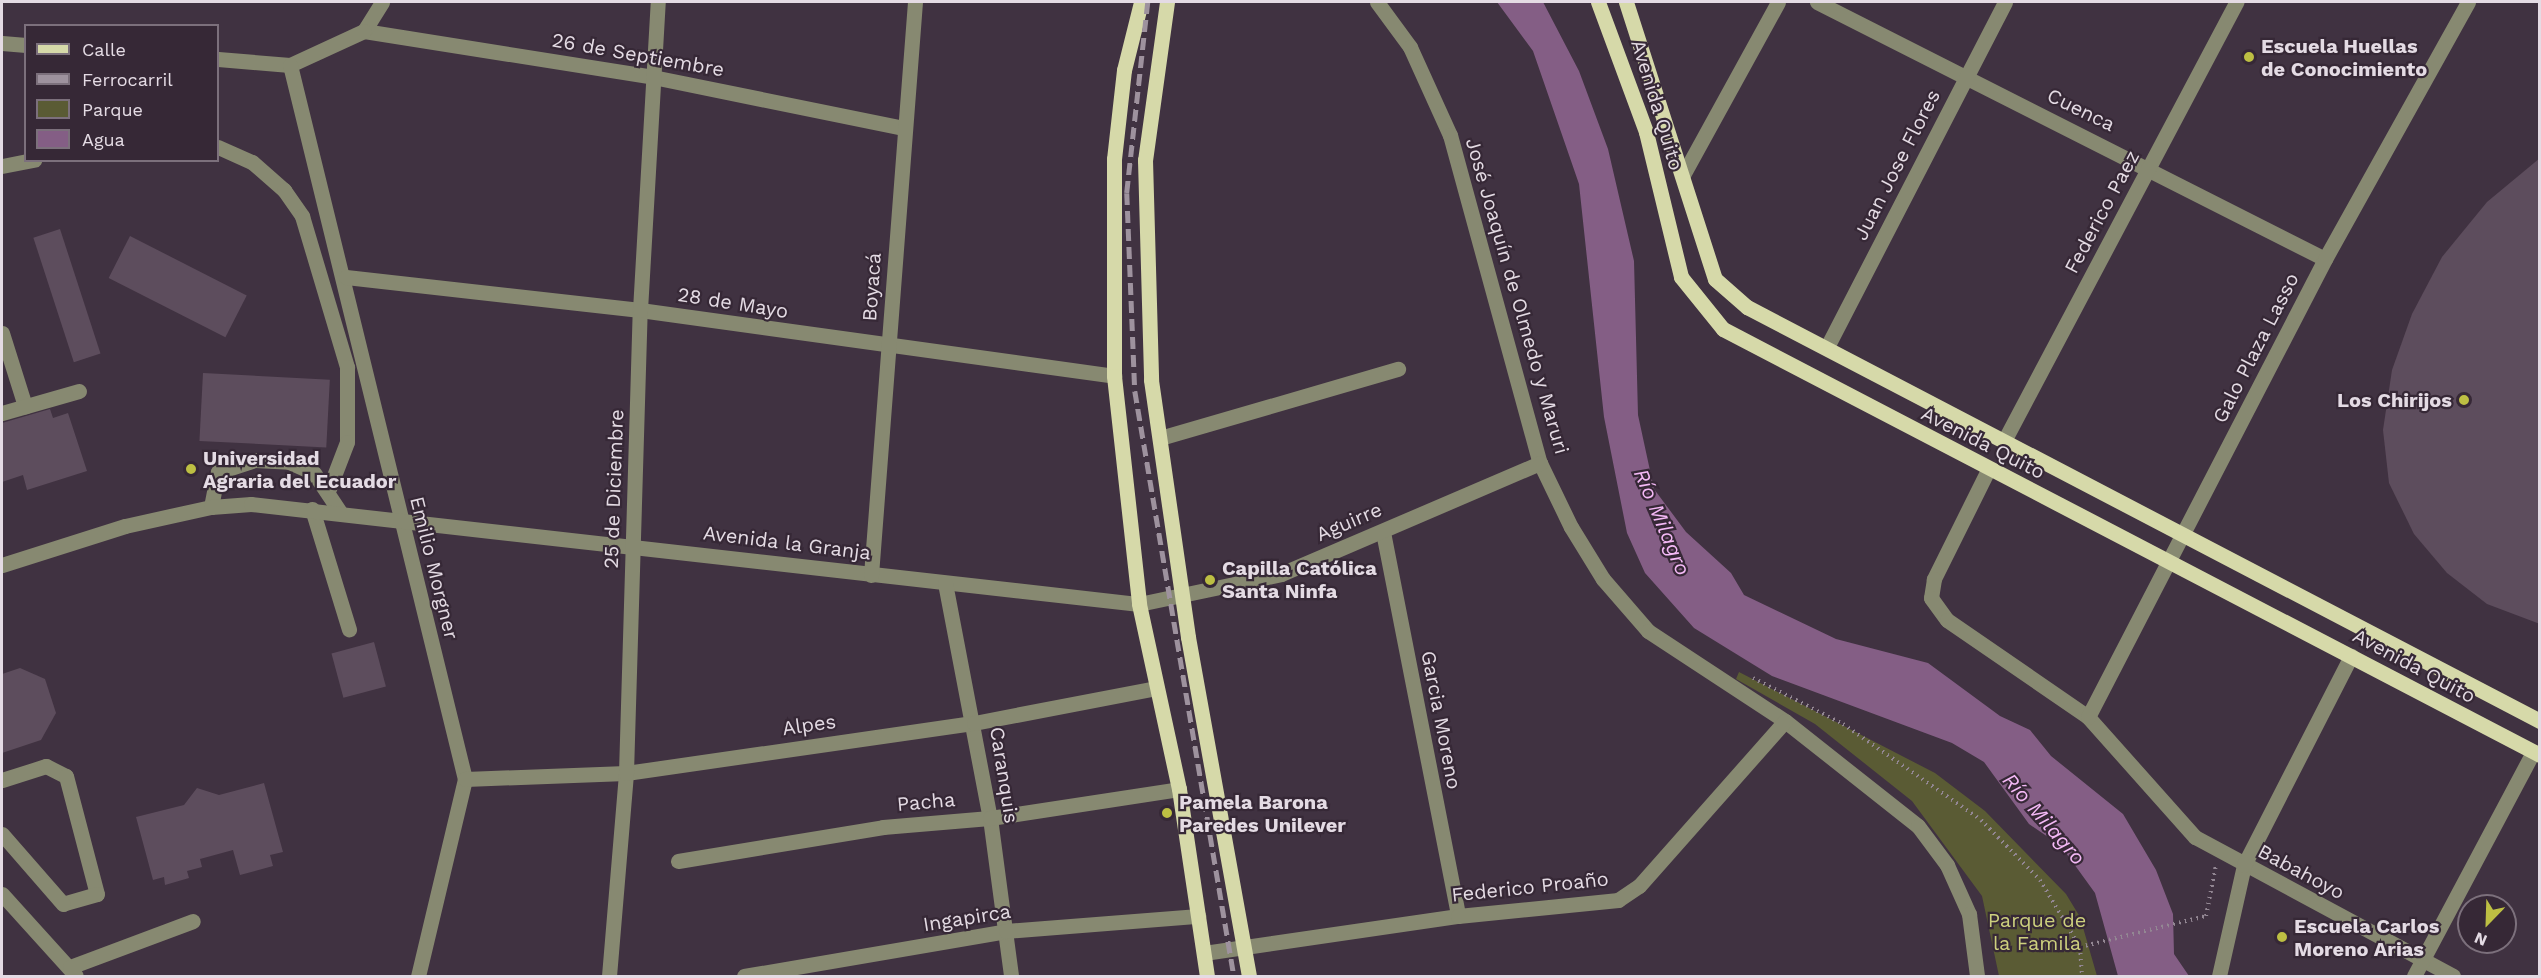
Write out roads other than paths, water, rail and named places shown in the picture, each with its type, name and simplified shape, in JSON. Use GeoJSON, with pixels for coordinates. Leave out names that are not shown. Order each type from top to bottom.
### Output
{"type":"FeatureCollection","features":[{"type":"Feature","properties":{"kind":"main road"},"geometry":{"type":"LineString","coordinates":[[1141,2],[1124,70],[1114,159],[1114,376],[1139,604],[1179,789],[1207,976]]}},
{"type":"Feature","properties":{"kind":"main road"},"geometry":{"type":"LineString","coordinates":[[1167,2],[1145,160],[1151,380],[1160,438],[1175,600],[1249,976]]}},
{"type":"Feature","properties":{"kind":"main road","name":"Avenida Quito"},"geometry":{"type":"LineString","coordinates":[[1598,2],[1646,132],[1681,277],[1707,314],[1742,340],[2168,565],[2351,656],[2536,753]]}},
{"type":"Feature","properties":{"kind":"main road","name":"Avenida Quito"},"geometry":{"type":"LineString","coordinates":[[1626,2],[1683,175],[1714,279],[1747,307],[1827,347],[2182,538],[2540,721]]}},
{"type":"Feature","properties":{"kind":"street"},"geometry":{"type":"LineString","coordinates":[[219,59],[290,65],[364,30],[382,2]]}},
{"type":"Feature","properties":{"kind":"street","name":"25 de Diciembre"},"geometry":{"type":"LineString","coordinates":[[609,976],[626,773],[640,310],[658,2]]}},
{"type":"Feature","properties":{"kind":"street","name":"Boyacá"},"geometry":{"type":"LineString","coordinates":[[871,575],[903,129],[915,2]]}},
{"type":"Feature","properties":{"kind":"street","name":"José Joaquín de Olmedo y Maruri"},"geometry":{"type":"LineString","coordinates":[[1377,2],[1410,47],[1450,135],[1540,463],[1604,579],[1648,631],[1785,721],[1868,781],[1918,826],[1947,866],[1969,914],[1977,976]]}},
{"type":"Feature","properties":{"kind":"street"},"geometry":{"type":"LineString","coordinates":[[1683,175],[1778,2]]}},
{"type":"Feature","properties":{"kind":"street","name":"Cuenca"},"geometry":{"type":"LineString","coordinates":[[1817,2],[2149,167],[2325,259]]}},
{"type":"Feature","properties":{"kind":"street","name":"Juan Jose Flores"},"geometry":{"type":"LineString","coordinates":[[1827,347],[2005,2]]}},
{"type":"Feature","properties":{"kind":"street","name":"Federico Paez"},"geometry":{"type":"LineString","coordinates":[[2004,441],[2236,2]]}},
{"type":"Feature","properties":{"kind":"street","name":"Galo Plaza Lasso"},"geometry":{"type":"LineString","coordinates":[[2088,717],[2325,259],[2468,2]]}},
{"type":"Feature","properties":{"kind":"street","name":"26 de Septiembre"},"geometry":{"type":"LineString","coordinates":[[364,30],[653,77],[903,129]]}},
{"type":"Feature","properties":{"kind":"street"},"geometry":{"type":"LineString","coordinates":[[2,43],[24,45]]}},
{"type":"Feature","properties":{"kind":"street","name":"Emilio Morgner"},"geometry":{"type":"LineString","coordinates":[[290,65],[346,277],[400,518],[465,779],[418,976]]}},
{"type":"Feature","properties":{"kind":"street"},"geometry":{"type":"LineString","coordinates":[[219,147],[252,162],[284,190],[302,216],[346,367],[347,442],[329,489]]}},
{"type":"Feature","properties":{"kind":"street"},"geometry":{"type":"LineString","coordinates":[[2,166],[24,162]]}},
{"type":"Feature","properties":{"kind":"street","name":"28 de Mayo"},"geometry":{"type":"LineString","coordinates":[[346,277],[640,310],[889,348],[1114,376]]}},
{"type":"Feature","properties":{"kind":"street"},"geometry":{"type":"LineString","coordinates":[[2,333],[25,406]]}},
{"type":"Feature","properties":{"kind":"street"},"geometry":{"type":"LineString","coordinates":[[1160,438],[1398,369]]}},
{"type":"Feature","properties":{"kind":"street"},"geometry":{"type":"LineString","coordinates":[[2,413],[79,390]]}},
{"type":"Feature","properties":{"kind":"street"},"geometry":{"type":"LineString","coordinates":[[211,507],[218,472],[255,460],[289,462],[315,473],[329,489],[340,512]]}},
{"type":"Feature","properties":{"kind":"street","name":"Aguirre"},"geometry":{"type":"LineString","coordinates":[[1175,600],[1281,574],[1540,463]]}},
{"type":"Feature","properties":{"kind":"street","name":"Babahoyo"},"geometry":{"type":"LineString","coordinates":[[1988,470],[1934,579],[1931,598],[1947,620],[2088,717],[2195,837],[2452,976]]}},
{"type":"Feature","properties":{"kind":"street","name":"Avenida la Granja"},"geometry":{"type":"LineString","coordinates":[[2,565],[125,526],[211,507],[312,509],[1139,604],[1175,600]]}},
{"type":"Feature","properties":{"kind":"street"},"geometry":{"type":"LineString","coordinates":[[312,509],[349,629]]}},
{"type":"Feature","properties":{"kind":"street","name":"Garcia Moreno"},"geometry":{"type":"LineString","coordinates":[[1383,531],[1458,916]]}},
{"type":"Feature","properties":{"kind":"street","name":"Caranquis"},"geometry":{"type":"LineString","coordinates":[[945,583],[974,723],[990,818],[1011,976]]}},
{"type":"Feature","properties":{"kind":"street"},"geometry":{"type":"LineString","coordinates":[[2219,976],[2244,865],[2351,656]]}},
{"type":"Feature","properties":{"kind":"street","name":"Alpes"},"geometry":{"type":"LineString","coordinates":[[465,779],[626,773],[974,723],[1156,688]]}},
{"type":"Feature","properties":{"kind":"street","name":"Federico Proaño"},"geometry":{"type":"LineString","coordinates":[[1204,953],[1458,916],[1618,900],[1639,886],[1785,721]]}},
{"type":"Feature","properties":{"kind":"street"},"geometry":{"type":"LineString","coordinates":[[2414,976],[2536,753]]}},
{"type":"Feature","properties":{"kind":"street"},"geometry":{"type":"LineString","coordinates":[[2,780],[46,766],[66,776],[97,894],[63,904],[2,834]]}},
{"type":"Feature","properties":{"kind":"street","name":"Pacha"},"geometry":{"type":"LineString","coordinates":[[678,861],[883,827],[990,818],[1179,789]]}},
{"type":"Feature","properties":{"kind":"street"},"geometry":{"type":"LineString","coordinates":[[2,894],[73,972],[193,921]]}},
{"type":"Feature","properties":{"kind":"street","name":"Ingapirca"},"geometry":{"type":"LineString","coordinates":[[744,976],[801,971],[1006,932],[1198,916]]}},
{"type":"Feature","properties":{"kind":"water","name":"Río Milagro"},"geometry":{"type":"Polygon","coordinates":[[[1497,2],[1543,2],[1579,71],[1608,149],[1634,261],[1638,415],[1654,489],[1686,532],[1731,573],[1744,595],[1836,639],[1928,663],[2000,716],[2030,730],[2051,756],[2123,814],[2156,870],[2173,914],[2174,954],[2189,976],[2118,976],[2095,893],[2061,846],[2029,824],[1984,762],[1952,743],[1772,676],[1694,628],[1645,573],[1627,533],[1604,417],[1579,184],[1533,51],[1497,2]]]}},
{"type":"Feature","properties":{"kind":"railway"},"geometry":{"type":"LineString","coordinates":[[1148,2],[1127,193],[1135,391],[1234,976]]}},
{"type":"Feature","properties":{"kind":"place","name":"Escuela Huellas de Conocimiento"},"geometry":{"type":"Point","coordinates":[2249,57]}},
{"type":"Feature","properties":{"kind":"place","name":"Los Chirijos"},"geometry":{"type":"Point","coordinates":[2464,400]}},
{"type":"Feature","properties":{"kind":"place","name":"Universidad Agraria del Ecuador"},"geometry":{"type":"Point","coordinates":[191,469]}},
{"type":"Feature","properties":{"kind":"place","name":"Capilla Católica Santa Ninfa"},"geometry":{"type":"Point","coordinates":[1210,580]}},
{"type":"Feature","properties":{"kind":"place","name":"Pamela Barona Paredes Unilever"},"geometry":{"type":"Point","coordinates":[1167,813]}},
{"type":"Feature","properties":{"kind":"place","name":"Escuela Carlos Moreno Arias"},"geometry":{"type":"Point","coordinates":[2282,937]}},
{"type":"Feature","properties":{"kind":"park label","name":"Parque de la Famila"},"geometry":{"type":"Point","coordinates":[2037,932]}}]}
